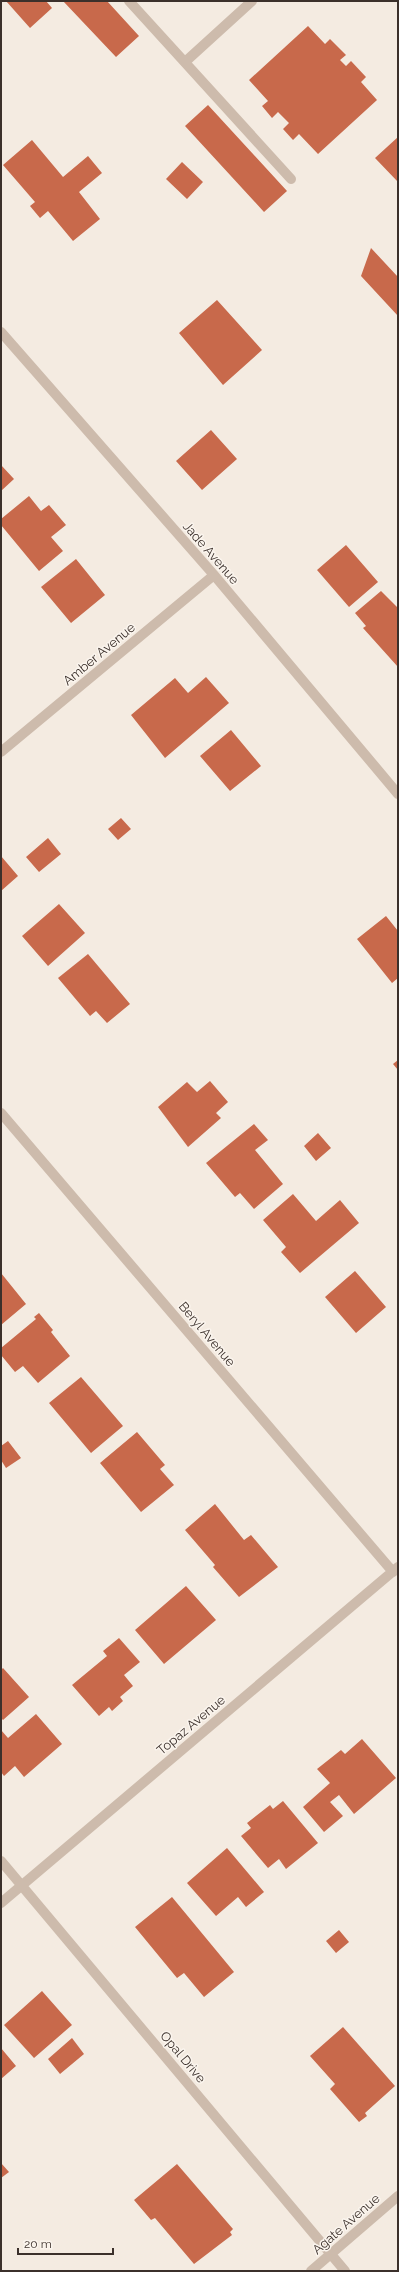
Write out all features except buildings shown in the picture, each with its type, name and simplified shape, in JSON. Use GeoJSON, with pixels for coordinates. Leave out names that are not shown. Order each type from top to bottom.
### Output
{"type":"FeatureCollection","features":[{"type":"Feature","properties":{"kind":"street"},"geometry":{"type":"LineString","coordinates":[[129,1],[291,179]]}},
{"type":"Feature","properties":{"kind":"street"},"geometry":{"type":"LineString","coordinates":[[185,62],[252,1]]}},
{"type":"Feature","properties":{"kind":"street","name":"Jade Avenue"},"geometry":{"type":"LineString","coordinates":[[1,332],[214,575],[398,794]]}},
{"type":"Feature","properties":{"kind":"street","name":"Amber Avenue"},"geometry":{"type":"LineString","coordinates":[[1,752],[214,575]]}},
{"type":"Feature","properties":{"kind":"street","name":"Beryl Avenue"},"geometry":{"type":"LineString","coordinates":[[1,1113],[395,1570]]}},
{"type":"Feature","properties":{"kind":"street","name":"Topaz Avenue"},"geometry":{"type":"LineString","coordinates":[[1,1903],[395,1570]]}},
{"type":"Feature","properties":{"kind":"street","name":"Opal Drive"},"geometry":{"type":"LineString","coordinates":[[1,1861],[346,2271]]}},
{"type":"Feature","properties":{"kind":"street","name":"Agate Avenue"},"geometry":{"type":"LineString","coordinates":[[311,2271],[398,2196]]}}]}
